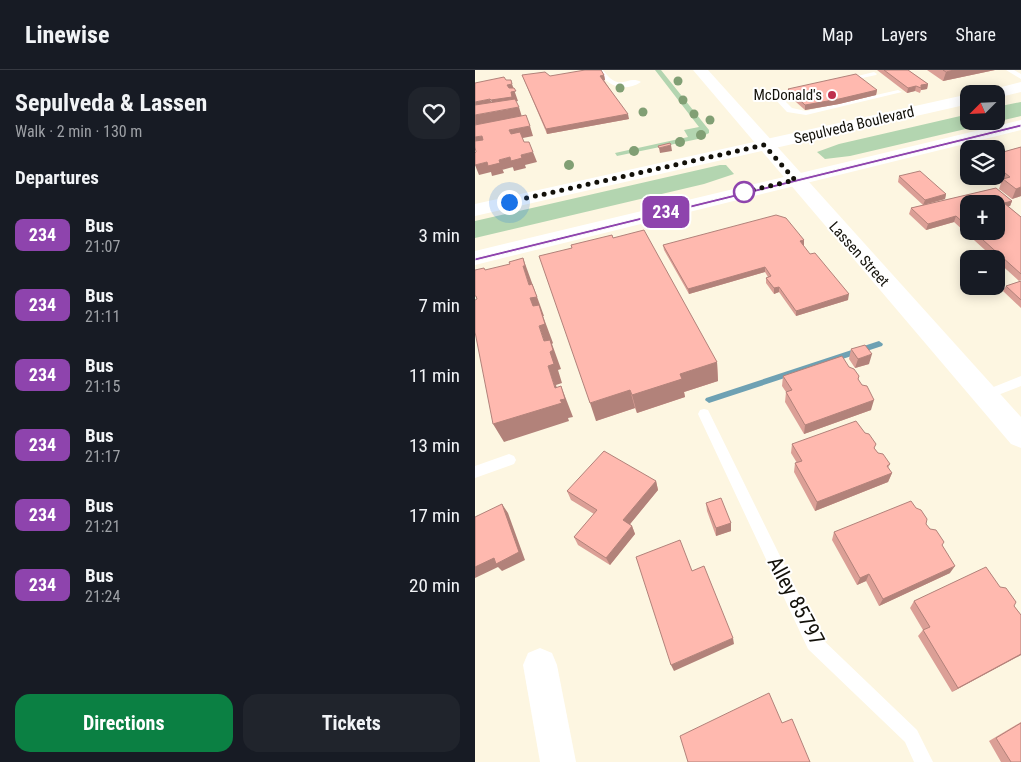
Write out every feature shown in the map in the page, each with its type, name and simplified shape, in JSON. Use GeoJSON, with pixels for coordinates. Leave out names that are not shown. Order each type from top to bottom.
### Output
{"type":"FeatureCollection","features":[{"type":"Feature","properties":{"kind":"main road","name":"Lassen Street"},"geometry":{"type":"LineString","coordinates":[[700,70],[1021,436]]}},
{"type":"Feature","properties":{"kind":"main road"},"geometry":{"type":"LineString","coordinates":[[1005,91],[1021,87]]}},
{"type":"Feature","properties":{"kind":"main road","name":"Sepulveda Boulevard"},"geometry":{"type":"LineString","coordinates":[[475,210],[960,101]]}},
{"type":"Feature","properties":{"kind":"main road"},"geometry":{"type":"LineString","coordinates":[[475,258],[1021,125]]}},
{"type":"Feature","properties":{"kind":"street"},"geometry":{"type":"LineString","coordinates":[[540,665],[559,762]]}},
{"type":"Feature","properties":{"kind":"lane"},"geometry":{"type":"LineString","coordinates":[[600,70],[611,84],[620,85],[638,82]]}},
{"type":"Feature","properties":{"kind":"lane"},"geometry":{"type":"LineString","coordinates":[[1009,70],[1021,78]]}},
{"type":"Feature","properties":{"kind":"lane"},"geometry":{"type":"LineString","coordinates":[[838,81],[874,74]]}},
{"type":"Feature","properties":{"kind":"lane"},"geometry":{"type":"LineString","coordinates":[[811,87],[785,92],[777,98],[790,110],[806,113],[898,92]]}},
{"type":"Feature","properties":{"kind":"lane"},"geometry":{"type":"LineString","coordinates":[[985,395],[1021,381]]}},
{"type":"Feature","properties":{"kind":"lane","name":"Alley 85797"},"geometry":{"type":"LineString","coordinates":[[704,414],[814,643],[911,736],[924,762]]}},
{"type":"Feature","properties":{"kind":"lane"},"geometry":{"type":"LineString","coordinates":[[475,472],[509,460]]}},
{"type":"Feature","properties":{"kind":"green space"},"geometry":{"type":"Polygon","coordinates":[[[655,70],[661,70],[709,130],[709,133],[698,139],[617,156],[615,153],[688,137],[684,130],[699,127],[655,70]]]}},
{"type":"Feature","properties":{"kind":"green space"},"geometry":{"type":"Polygon","coordinates":[[[1021,102],[1021,116],[1005,120],[1005,105],[1021,102]]]}},
{"type":"Feature","properties":{"kind":"green space"},"geometry":{"type":"Polygon","coordinates":[[[960,116],[961,130],[850,156],[825,159],[817,152],[839,144],[960,116]]]}},
{"type":"Feature","properties":{"kind":"green space"},"geometry":{"type":"Polygon","coordinates":[[[726,165],[734,174],[704,184],[475,238],[475,221],[726,165]]]}},
{"type":"Feature","properties":{"kind":"building"},"geometry":{"type":"Polygon","coordinates":[[[585,70],[601,70],[604,75],[600,76],[628,114],[546,129],[522,75],[545,72],[550,76],[585,70]]]}},
{"type":"Feature","properties":{"kind":"building"},"geometry":{"type":"Polygon","coordinates":[[[884,70],[908,70],[928,84],[921,85],[921,88],[916,86],[908,88],[884,70]]]}},
{"type":"Feature","properties":{"kind":"building","name":"McDonald's"},"geometry":{"type":"Polygon","coordinates":[[[856,74],[877,90],[805,105],[788,89],[856,74]]]}},
{"type":"Feature","properties":{"kind":"building"},"geometry":{"type":"Polygon","coordinates":[[[504,77],[506,80],[511,80],[512,84],[507,85],[509,88],[514,88],[516,91],[511,92],[512,97],[475,102],[475,83],[504,77]]]}},
{"type":"Feature","properties":{"kind":"building"},"geometry":{"type":"Polygon","coordinates":[[[515,99],[519,107],[475,115],[475,105],[515,99]]]}},
{"type":"Feature","properties":{"kind":"building"},"geometry":{"type":"Polygon","coordinates":[[[526,115],[530,126],[509,130],[511,134],[520,132],[524,142],[529,142],[533,152],[521,155],[522,158],[511,161],[510,157],[499,160],[500,163],[488,166],[487,162],[475,165],[475,141],[483,140],[482,136],[475,137],[475,125],[526,115]]]}},
{"type":"Feature","properties":{"kind":"building"},"geometry":{"type":"Polygon","coordinates":[[[670,143],[671,145],[659,148],[658,146],[670,143]]]}},
{"type":"Feature","properties":{"kind":"building"},"geometry":{"type":"Polygon","coordinates":[[[1021,147],[1021,187],[1016,189],[1005,181],[1005,178],[1010,177],[1005,173],[1005,151],[1021,147]]]}},
{"type":"Feature","properties":{"kind":"building"},"geometry":{"type":"Polygon","coordinates":[[[920,171],[946,194],[925,200],[899,176],[920,171]]]}},
{"type":"Feature","properties":{"kind":"building"},"geometry":{"type":"Polygon","coordinates":[[[996,188],[1005,195],[966,195],[996,188]]]}},
{"type":"Feature","properties":{"kind":"building"},"geometry":{"type":"Polygon","coordinates":[[[1005,195],[1012,201],[1005,203],[1005,195]]]}},
{"type":"Feature","properties":{"kind":"building"},"geometry":{"type":"Polygon","coordinates":[[[960,196],[960,220],[956,216],[928,224],[911,208],[960,196]]]}},
{"type":"Feature","properties":{"kind":"building"},"geometry":{"type":"Polygon","coordinates":[[[1005,204],[1021,217],[1021,274],[1005,260],[1005,250],[994,250],[983,240],[1005,240],[1005,204]]]}},
{"type":"Feature","properties":{"kind":"building"},"geometry":{"type":"Polygon","coordinates":[[[776,215],[786,218],[804,240],[800,241],[810,254],[815,253],[849,294],[796,311],[779,287],[774,288],[766,278],[771,276],[765,267],[688,289],[663,245],[776,215]]]}},
{"type":"Feature","properties":{"kind":"building"},"geometry":{"type":"Polygon","coordinates":[[[644,230],[717,362],[680,374],[682,379],[632,395],[630,390],[590,403],[539,256],[572,248],[571,245],[612,235],[613,238],[644,230]]]}},
{"type":"Feature","properties":{"kind":"building"},"geometry":{"type":"Polygon","coordinates":[[[523,258],[525,266],[523,266],[529,285],[532,284],[537,297],[530,298],[533,306],[539,305],[545,324],[539,326],[544,341],[550,340],[553,350],[550,352],[554,364],[548,366],[555,388],[561,386],[565,399],[560,400],[562,403],[493,424],[475,332],[475,300],[477,299],[475,296],[475,270],[484,268],[485,270],[510,264],[509,262],[523,258]]]}},
{"type":"Feature","properties":{"kind":"building"},"geometry":{"type":"Polygon","coordinates":[[[1021,281],[1021,300],[1006,286],[1021,281]]]}},
{"type":"Feature","properties":{"kind":"building"},"geometry":{"type":"Polygon","coordinates":[[[865,345],[872,354],[858,359],[851,349],[865,345]]]}},
{"type":"Feature","properties":{"kind":"building"},"geometry":{"type":"Polygon","coordinates":[[[842,356],[849,367],[854,369],[859,376],[858,379],[862,385],[867,386],[874,400],[805,425],[786,392],[792,390],[783,376],[842,356]]]}},
{"type":"Feature","properties":{"kind":"building"},"geometry":{"type":"Polygon","coordinates":[[[856,421],[876,444],[874,448],[878,453],[883,454],[890,464],[887,466],[892,473],[817,502],[795,463],[802,461],[792,444],[856,421]]]}},
{"type":"Feature","properties":{"kind":"building"},"geometry":{"type":"Polygon","coordinates":[[[604,451],[656,481],[623,520],[632,526],[606,558],[574,537],[597,510],[567,491],[604,451]]]}},
{"type":"Feature","properties":{"kind":"building"},"geometry":{"type":"Polygon","coordinates":[[[721,498],[731,523],[716,528],[706,503],[721,498]]]}},
{"type":"Feature","properties":{"kind":"building"},"geometry":{"type":"Polygon","coordinates":[[[911,501],[916,508],[921,510],[927,519],[926,524],[930,529],[936,530],[944,542],[942,545],[955,566],[883,599],[869,574],[860,578],[834,532],[911,501]]]}},
{"type":"Feature","properties":{"kind":"building"},"geometry":{"type":"Polygon","coordinates":[[[502,504],[519,552],[496,564],[494,558],[475,567],[475,517],[502,504]]]}},
{"type":"Feature","properties":{"kind":"building"},"geometry":{"type":"Polygon","coordinates":[[[680,540],[692,571],[704,566],[733,638],[671,665],[636,557],[680,540]]]}},
{"type":"Feature","properties":{"kind":"building"},"geometry":{"type":"Polygon","coordinates":[[[986,567],[1000,587],[1006,588],[1016,602],[1014,606],[1021,615],[1021,654],[958,688],[923,630],[930,627],[914,601],[986,567]]]}},
{"type":"Feature","properties":{"kind":"building"},"geometry":{"type":"Polygon","coordinates":[[[769,693],[782,723],[792,719],[810,762],[688,762],[680,736],[769,693]]]}},
{"type":"Feature","properties":{"kind":"building"},"geometry":{"type":"Polygon","coordinates":[[[1021,723],[1021,762],[1011,762],[996,738],[1021,723]]]}},
{"type":"Feature","properties":{"kind":"waterway"},"geometry":{"type":"LineString","coordinates":[[709,400],[879,344]]}},
{"type":"Feature","properties":{"kind":"bus line","name":"234"},"geometry":{"type":"LineString","coordinates":[[475,258],[1021,125]]}},
{"type":"Feature","properties":{"kind":"place","name":"McDonald's"},"geometry":{"type":"Point","coordinates":[832,95]}},
{"type":"Feature","properties":{"kind":"route"},"geometry":{"type":"LineString","coordinates":[[509,202],[764,145],[795,180],[744,192]]}}]}
